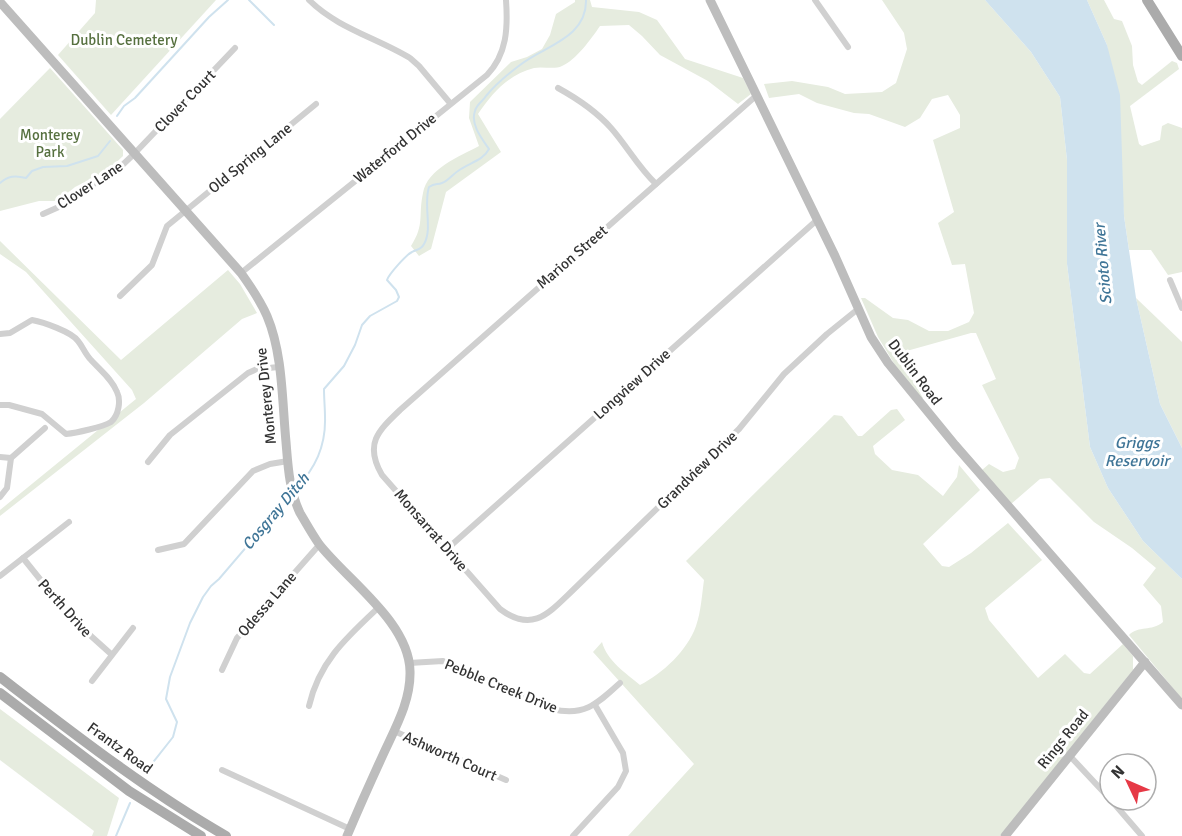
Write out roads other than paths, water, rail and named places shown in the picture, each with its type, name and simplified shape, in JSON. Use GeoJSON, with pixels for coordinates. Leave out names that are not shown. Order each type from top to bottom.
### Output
{"type":"FeatureCollection","features":[{"type":"Feature","properties":{"kind":"main road"},"geometry":{"type":"LineString","coordinates":[[1147,0],[1182,56]]}},
{"type":"Feature","properties":{"kind":"main road","name":"Dublin Road"},"geometry":{"type":"LineString","coordinates":[[713,1],[836,256],[871,338],[908,390],[1182,705]]}},
{"type":"Feature","properties":{"kind":"main road","name":"Monterey Drive"},"geometry":{"type":"LineString","coordinates":[[0,2],[241,273],[267,317],[275,341],[279,367],[293,494],[307,525],[320,544],[396,630],[409,663],[408,695],[348,832]]}},
{"type":"Feature","properties":{"kind":"main road","name":"Rings Road"},"geometry":{"type":"LineString","coordinates":[[1005,836],[1145,662]]}},
{"type":"Feature","properties":{"kind":"main road","name":"Frantz Road"},"geometry":{"type":"LineString","coordinates":[[4,680],[148,787],[226,836]]}},
{"type":"Feature","properties":{"kind":"main road","name":"Frantz Road"},"geometry":{"type":"LineString","coordinates":[[0,693],[129,791],[201,836]]}},
{"type":"Feature","properties":{"kind":"street"},"geometry":{"type":"LineString","coordinates":[[309,0],[336,20],[410,58],[450,103]]}},
{"type":"Feature","properties":{"kind":"street","name":"Waterford Drive"},"geometry":{"type":"LineString","coordinates":[[241,273],[487,75],[503,50],[506,31],[506,0]]}},
{"type":"Feature","properties":{"kind":"street"},"geometry":{"type":"LineString","coordinates":[[815,0],[848,47]]}},
{"type":"Feature","properties":{"kind":"street","name":"Clover Court"},"geometry":{"type":"LineString","coordinates":[[134,154],[236,48]]}},
{"type":"Feature","properties":{"kind":"street"},"geometry":{"type":"LineString","coordinates":[[558,88],[577,99],[612,129],[634,160],[656,184]]}},
{"type":"Feature","properties":{"kind":"street","name":"Marion Street"},"geometry":{"type":"LineString","coordinates":[[389,420],[757,95]]}},
{"type":"Feature","properties":{"kind":"street","name":"Old Spring Lane"},"geometry":{"type":"LineString","coordinates":[[120,296],[152,265],[158,253],[164,229],[316,104]]}},
{"type":"Feature","properties":{"kind":"street","name":"Clover Lane"},"geometry":{"type":"LineString","coordinates":[[43,214],[61,206],[81,189],[107,178],[134,154]]}},
{"type":"Feature","properties":{"kind":"street","name":"Longview Drive"},"geometry":{"type":"LineString","coordinates":[[447,549],[817,220]]}},
{"type":"Feature","properties":{"kind":"street"},"geometry":{"type":"LineString","coordinates":[[1170,280],[1182,308]]}},
{"type":"Feature","properties":{"kind":"street","name":"Grandview Drive"},"geometry":{"type":"LineString","coordinates":[[529,620],[544,616],[552,610],[739,429],[784,374],[858,309]]}},
{"type":"Feature","properties":{"kind":"street"},"geometry":{"type":"LineString","coordinates":[[0,334],[10,333],[32,320],[70,334],[116,388],[119,402],[110,422],[66,434],[42,414],[9,405],[0,405]]}},
{"type":"Feature","properties":{"kind":"street"},"geometry":{"type":"LineString","coordinates":[[148,462],[170,435],[248,373],[257,369],[279,367]]}},
{"type":"Feature","properties":{"kind":"street","name":"Monsarrat Drive"},"geometry":{"type":"LineString","coordinates":[[389,420],[375,437],[372,449],[375,463],[382,475],[500,609],[511,616],[529,620]]}},
{"type":"Feature","properties":{"kind":"street"},"geometry":{"type":"LineString","coordinates":[[0,497],[7,488],[11,458],[45,428]]}},
{"type":"Feature","properties":{"kind":"street"},"geometry":{"type":"LineString","coordinates":[[0,457],[11,458]]}},
{"type":"Feature","properties":{"kind":"street"},"geometry":{"type":"LineString","coordinates":[[158,550],[183,544],[253,471],[270,464],[288,461]]}},
{"type":"Feature","properties":{"kind":"street"},"geometry":{"type":"LineString","coordinates":[[0,576],[69,522]]}},
{"type":"Feature","properties":{"kind":"street","name":"Odessa Lane"},"geometry":{"type":"LineString","coordinates":[[222,669],[237,638],[320,544]]}},
{"type":"Feature","properties":{"kind":"street","name":"Perth Drive"},"geometry":{"type":"LineString","coordinates":[[23,558],[72,619],[111,654]]}},
{"type":"Feature","properties":{"kind":"street"},"geometry":{"type":"LineString","coordinates":[[309,706],[315,685],[325,664],[378,608]]}},
{"type":"Feature","properties":{"kind":"street"},"geometry":{"type":"LineString","coordinates":[[92,681],[133,628]]}},
{"type":"Feature","properties":{"kind":"street","name":"Pebble Creek Drive"},"geometry":{"type":"LineString","coordinates":[[409,663],[443,661],[552,709],[564,712],[579,711],[595,705],[620,683]]}},
{"type":"Feature","properties":{"kind":"street"},"geometry":{"type":"LineString","coordinates":[[0,693],[4,680]]}},
{"type":"Feature","properties":{"kind":"street"},"geometry":{"type":"LineString","coordinates":[[573,836],[618,787],[626,771],[623,753],[595,705]]}},
{"type":"Feature","properties":{"kind":"street","name":"Ashworth Court"},"geometry":{"type":"LineString","coordinates":[[394,731],[506,780]]}},
{"type":"Feature","properties":{"kind":"street"},"geometry":{"type":"LineString","coordinates":[[1069,754],[1098,787]]}},
{"type":"Feature","properties":{"kind":"street"},"geometry":{"type":"LineString","coordinates":[[222,771],[348,832]]}},
{"type":"Feature","properties":{"kind":"street"},"geometry":{"type":"LineString","coordinates":[[1121,812],[1142,836]]}},
{"type":"Feature","properties":{"kind":"water","name":"Griggs Reservoir"},"geometry":{"type":"Polygon","coordinates":[[[985,0],[1087,0],[1107,45],[1120,95],[1124,216],[1136,298],[1160,404],[1182,448],[1182,579],[1143,541],[1108,488],[1090,447],[1067,264],[1067,160],[1060,97],[1031,52],[985,0]]]}},
{"type":"Feature","properties":{"kind":"waterway"},"geometry":{"type":"LineString","coordinates":[[117,116],[209,17],[228,0]]}},
{"type":"Feature","properties":{"kind":"waterway"},"geometry":{"type":"LineString","coordinates":[[249,0],[274,25]]}},
{"type":"Feature","properties":{"kind":"waterway","name":"Cosgray Ditch"},"geometry":{"type":"LineString","coordinates":[[296,489],[314,465],[324,438],[324,389],[344,366],[362,325],[370,316],[397,301],[399,297],[396,290],[387,280],[398,265],[420,248],[427,238],[429,187],[444,182],[486,153],[489,149],[474,121],[477,107],[502,79],[530,58],[572,32],[584,13],[586,0]]}},
{"type":"Feature","properties":{"kind":"waterway"},"geometry":{"type":"LineString","coordinates":[[0,183],[12,177],[26,178],[32,171],[43,167],[67,166],[98,156],[110,141]]}},
{"type":"Feature","properties":{"kind":"waterway","name":"Cosgray Ditch"},"geometry":{"type":"LineString","coordinates":[[147,770],[173,737],[177,722],[166,699],[170,677],[190,623],[203,597],[290,496]]}},
{"type":"Feature","properties":{"kind":"waterway","name":"Cosgray Ditch"},"geometry":{"type":"LineString","coordinates":[[116,836],[130,803]]}},
{"type":"Feature","properties":{"kind":"park label","name":"Dublin Cemetery"},"geometry":{"type":"Point","coordinates":[124,40]}},
{"type":"Feature","properties":{"kind":"park label","name":"Monterey Park"},"geometry":{"type":"Point","coordinates":[50,144]}},
{"type":"Feature","properties":{"kind":"water label","name":"Scioto River"},"geometry":{"type":"Point","coordinates":[1102,264]}}]}
